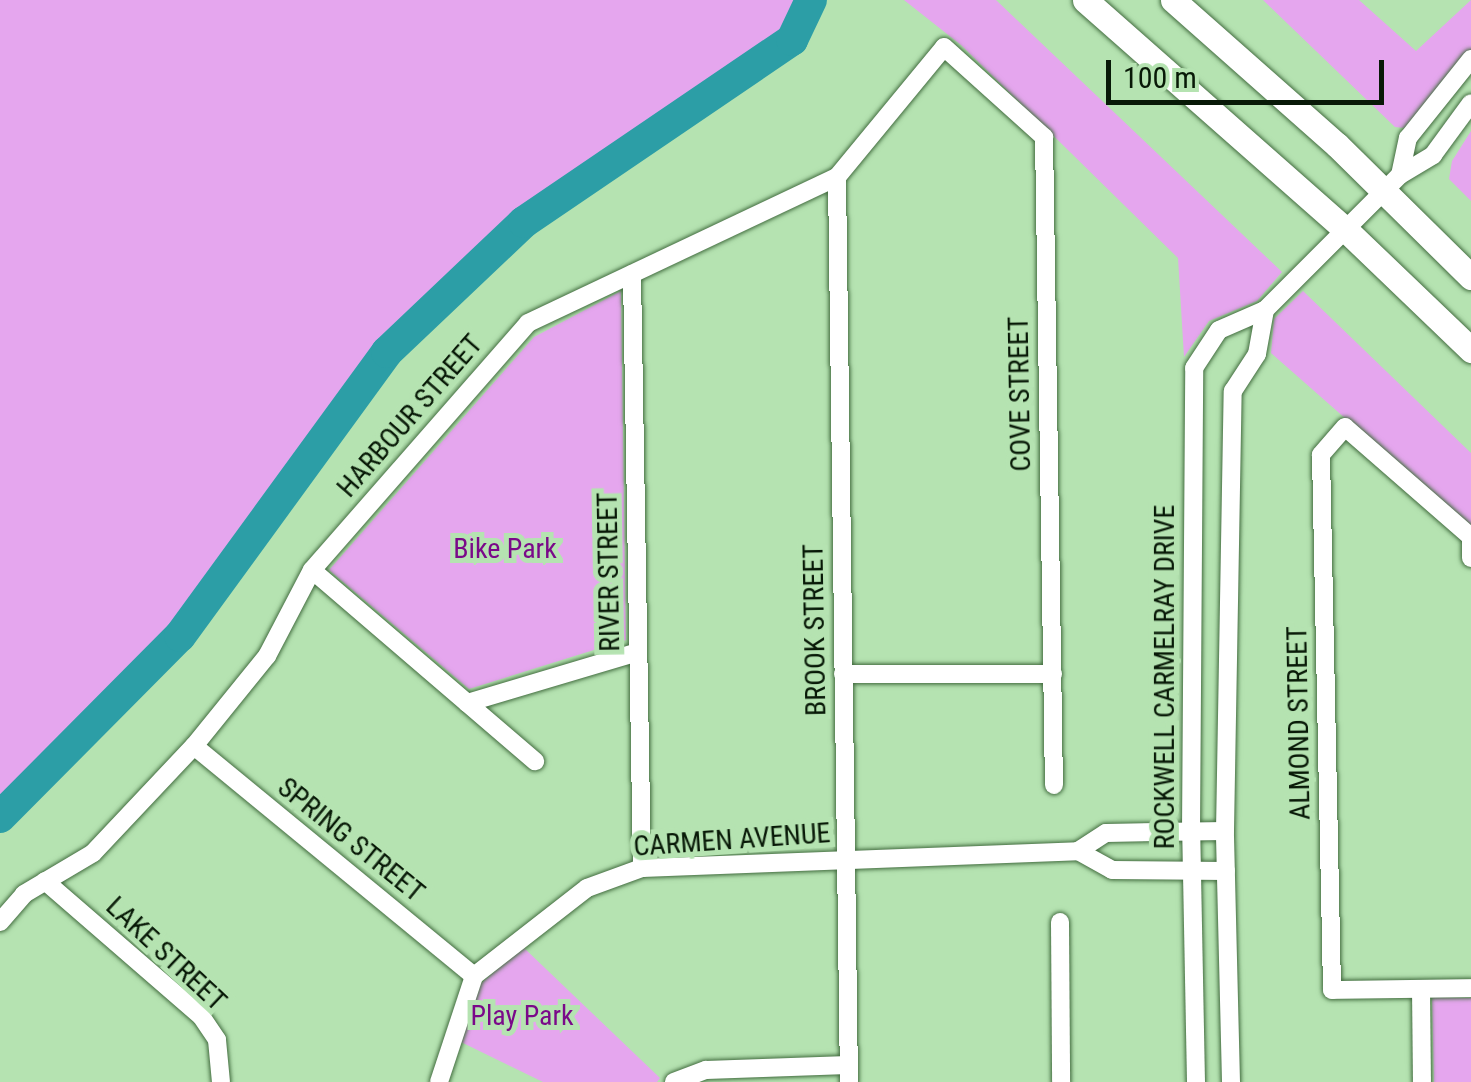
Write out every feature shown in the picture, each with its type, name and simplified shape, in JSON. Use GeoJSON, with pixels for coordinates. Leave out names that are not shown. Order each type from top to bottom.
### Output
{"type":"FeatureCollection","features":[{"type":"Feature","properties":{"kind":"street"},"geometry":{"type":"LineString","coordinates":[[1085,0],[1345,228],[1471,350]]}},
{"type":"Feature","properties":{"kind":"street"},"geometry":{"type":"LineString","coordinates":[[1173,0],[1392,183],[1471,277]]}},
{"type":"Feature","properties":{"kind":"street","name":"HARBOUR STREET"},"geometry":{"type":"LineString","coordinates":[[0,922],[24,894],[93,853],[194,746],[267,656],[312,570],[528,323],[837,176],[944,47]]}},
{"type":"Feature","properties":{"kind":"street","name":"COVE STREET"},"geometry":{"type":"LineString","coordinates":[[944,47],[1044,137],[1054,784]]}},
{"type":"Feature","properties":{"kind":"street"},"geometry":{"type":"LineString","coordinates":[[1392,183],[1408,138],[1471,59]]}},
{"type":"Feature","properties":{"kind":"street","name":"ROCKWELL CARMELRAY DRIVE"},"geometry":{"type":"LineString","coordinates":[[1196,1082],[1191,832],[1194,368],[1218,330],[1265,310],[1392,183],[1434,155],[1471,103]]}},
{"type":"Feature","properties":{"kind":"street","name":"BROOK STREET"},"geometry":{"type":"LineString","coordinates":[[837,176],[848,1074]]}},
{"type":"Feature","properties":{"kind":"street","name":"RIVER STREET"},"geometry":{"type":"LineString","coordinates":[[632,274],[642,868]]}},
{"type":"Feature","properties":{"kind":"street"},"geometry":{"type":"LineString","coordinates":[[1231,1082],[1226,831],[1233,391],[1257,354],[1265,310]]}},
{"type":"Feature","properties":{"kind":"street","name":"ALMOND STREET"},"geometry":{"type":"LineString","coordinates":[[1421,989],[1332,990],[1322,455],[1345,427],[1471,537]]}},
{"type":"Feature","properties":{"kind":"street"},"geometry":{"type":"LineString","coordinates":[[1471,537],[1471,558]]}},
{"type":"Feature","properties":{"kind":"street"},"geometry":{"type":"LineString","coordinates":[[312,570],[536,761]]}},
{"type":"Feature","properties":{"kind":"street"},"geometry":{"type":"LineString","coordinates":[[467,703],[638,652]]}},
{"type":"Feature","properties":{"kind":"street"},"geometry":{"type":"LineString","coordinates":[[844,674],[1052,674]]}},
{"type":"Feature","properties":{"kind":"street","name":"SPRING STREET"},"geometry":{"type":"LineString","coordinates":[[194,746],[474,976]]}},
{"type":"Feature","properties":{"kind":"street","name":"CARMEN AVENUE"},"geometry":{"type":"LineString","coordinates":[[474,976],[587,888],[642,868],[1078,850],[1106,833],[1226,831]]}},
{"type":"Feature","properties":{"kind":"street","name":"CARMEN AVENUE"},"geometry":{"type":"LineString","coordinates":[[1078,850],[1112,870],[1226,870]]}},
{"type":"Feature","properties":{"kind":"street","name":"LAKE STREET"},"geometry":{"type":"LineString","coordinates":[[45,881],[201,1016],[216,1040],[221,1082]]}},
{"type":"Feature","properties":{"kind":"street"},"geometry":{"type":"LineString","coordinates":[[1060,922],[1061,1082]]}},
{"type":"Feature","properties":{"kind":"street"},"geometry":{"type":"LineString","coordinates":[[439,1082],[474,976]]}},
{"type":"Feature","properties":{"kind":"street"},"geometry":{"type":"LineString","coordinates":[[1422,1082],[1421,989],[1471,988]]}},
{"type":"Feature","properties":{"kind":"street"},"geometry":{"type":"LineString","coordinates":[[674,1082],[706,1070],[848,1074]]}},
{"type":"Feature","properties":{"kind":"green space"},"geometry":{"type":"Polygon","coordinates":[[[0,0],[811,0],[792,40],[524,222],[387,352],[180,636],[0,817],[0,0]]]}},
{"type":"Feature","properties":{"kind":"green space"},"geometry":{"type":"Polygon","coordinates":[[[904,0],[996,0],[1282,272],[1257,301],[1209,321],[1184,357],[1178,258],[961,45],[904,0]]]}},
{"type":"Feature","properties":{"kind":"green space"},"geometry":{"type":"Polygon","coordinates":[[[1263,0],[1359,0],[1416,51],[1471,0],[1471,52],[1404,128],[1395,127],[1263,0]]]}},
{"type":"Feature","properties":{"kind":"green space"},"geometry":{"type":"Polygon","coordinates":[[[1471,131],[1471,201],[1449,179],[1452,161],[1471,131]]]}},
{"type":"Feature","properties":{"kind":"green space","name":"Bike Park"},"geometry":{"type":"Polygon","coordinates":[[[621,291],[626,640],[469,689],[329,570],[534,337],[621,291]]]}},
{"type":"Feature","properties":{"kind":"green space"},"geometry":{"type":"Polygon","coordinates":[[[1303,291],[1471,453],[1471,529],[1271,353],[1274,319],[1303,291]]]}},
{"type":"Feature","properties":{"kind":"green space","name":"Play Park"},"geometry":{"type":"Polygon","coordinates":[[[523,947],[660,1078],[657,1082],[543,1082],[461,1042],[480,984],[523,947]]]}},
{"type":"Feature","properties":{"kind":"green space"},"geometry":{"type":"Polygon","coordinates":[[[1432,997],[1471,998],[1471,1082],[1434,1082],[1432,997]]]}},
{"type":"Feature","properties":{"kind":"waterway"},"geometry":{"type":"LineString","coordinates":[[0,817],[180,636],[387,352],[524,222],[792,40],[811,0]]}}]}
